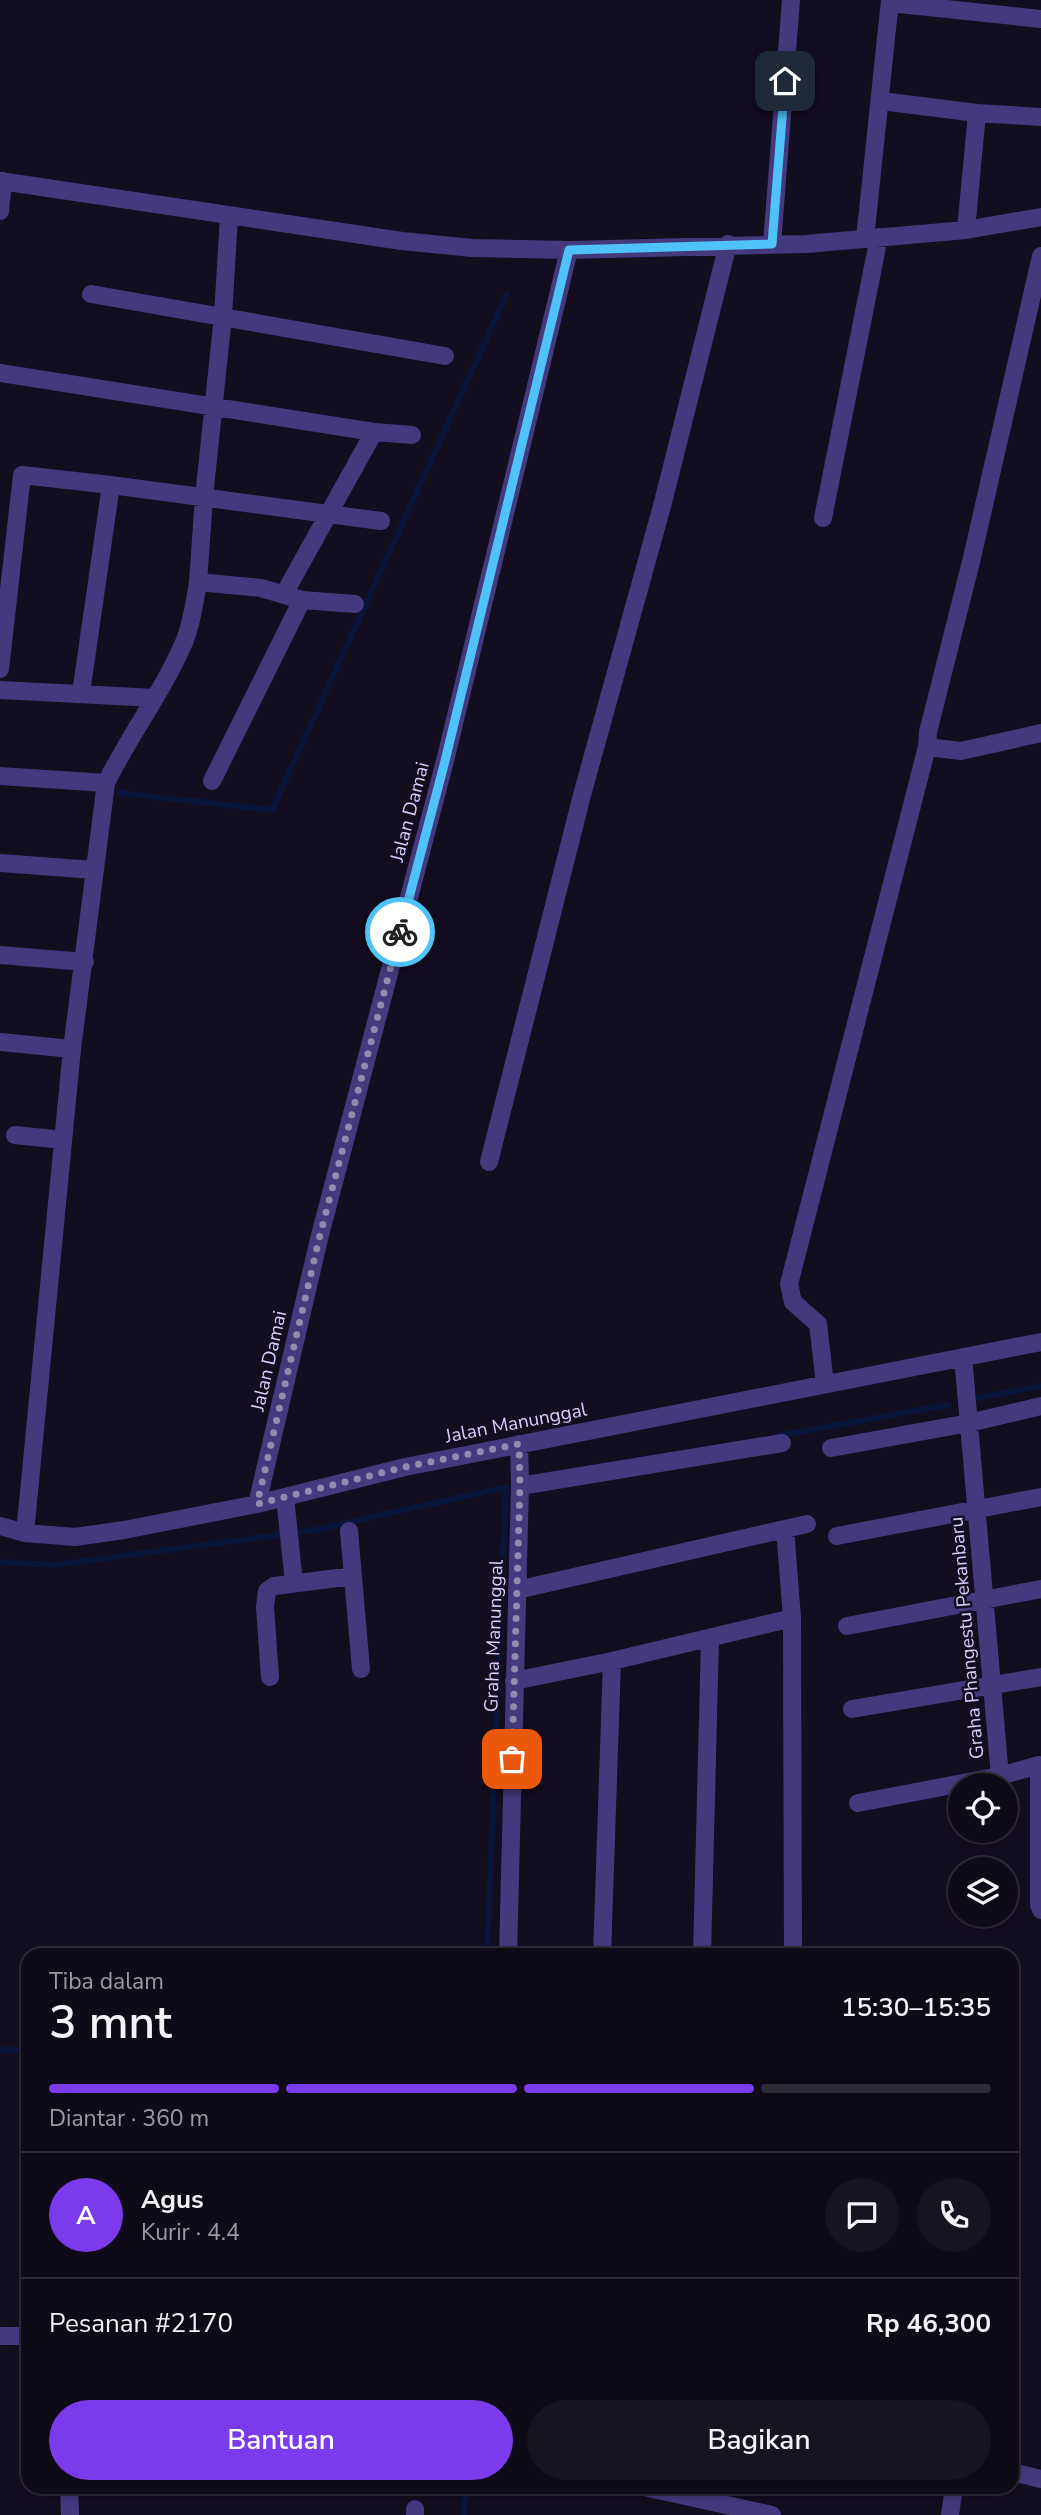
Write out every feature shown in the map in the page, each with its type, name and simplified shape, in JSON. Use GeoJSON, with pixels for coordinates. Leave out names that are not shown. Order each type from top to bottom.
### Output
{"type":"FeatureCollection","features":[{"type":"Feature","properties":{"kind":"street"},"geometry":{"type":"LineString","coordinates":[[772,244],[791,0]]}},
{"type":"Feature","properties":{"kind":"street"},"geometry":{"type":"LineString","coordinates":[[823,518],[872,238],[890,2],[1041,19]]}},
{"type":"Feature","properties":{"kind":"street"},"geometry":{"type":"LineString","coordinates":[[881,101],[977,113],[1041,117]]}},
{"type":"Feature","properties":{"kind":"street"},"geometry":{"type":"LineString","coordinates":[[966,230],[977,113]]}},
{"type":"Feature","properties":{"kind":"street"},"geometry":{"type":"LineString","coordinates":[[0,211],[2,181],[402,241],[472,248],[569,250],[872,238],[966,230],[1041,217]]}},
{"type":"Feature","properties":{"kind":"street"},"geometry":{"type":"LineString","coordinates":[[25,1533],[72,1049],[106,783],[185,640],[194,612],[223,316],[229,216]]}},
{"type":"Feature","properties":{"kind":"street"},"geometry":{"type":"LineString","coordinates":[[489,1162],[582,795],[662,506],[728,244]]}},
{"type":"Feature","properties":{"kind":"street","name":"Jalan Damai"},"geometry":{"type":"LineString","coordinates":[[257,1504],[320,1235],[445,761],[569,250]]}},
{"type":"Feature","properties":{"kind":"street"},"geometry":{"type":"LineString","coordinates":[[825,1384],[817,1324],[793,1302],[789,1284],[927,747],[928,732],[971,562],[1041,256]]}},
{"type":"Feature","properties":{"kind":"street"},"geometry":{"type":"LineString","coordinates":[[91,294],[445,356]]}},
{"type":"Feature","properties":{"kind":"street"},"geometry":{"type":"LineString","coordinates":[[0,373],[374,432],[412,435]]}},
{"type":"Feature","properties":{"kind":"street"},"geometry":{"type":"LineString","coordinates":[[284,594],[374,432]]}},
{"type":"Feature","properties":{"kind":"street"},"geometry":{"type":"LineString","coordinates":[[0,669],[4,586],[22,475],[381,521]]}},
{"type":"Feature","properties":{"kind":"street"},"geometry":{"type":"LineString","coordinates":[[81,693],[111,485]]}},
{"type":"Feature","properties":{"kind":"street"},"geometry":{"type":"LineString","coordinates":[[198,582],[261,588],[302,600],[355,604]]}},
{"type":"Feature","properties":{"kind":"street"},"geometry":{"type":"LineString","coordinates":[[212,781],[302,600]]}},
{"type":"Feature","properties":{"kind":"street"},"geometry":{"type":"LineString","coordinates":[[0,690],[155,698]]}},
{"type":"Feature","properties":{"kind":"street"},"geometry":{"type":"LineString","coordinates":[[927,747],[961,751],[1041,733]]}},
{"type":"Feature","properties":{"kind":"street"},"geometry":{"type":"LineString","coordinates":[[0,776],[106,783]]}},
{"type":"Feature","properties":{"kind":"street"},"geometry":{"type":"LineString","coordinates":[[0,863],[94,870]]}},
{"type":"Feature","properties":{"kind":"street"},"geometry":{"type":"LineString","coordinates":[[0,955],[85,962]]}},
{"type":"Feature","properties":{"kind":"street"},"geometry":{"type":"LineString","coordinates":[[0,1042],[72,1049]]}},
{"type":"Feature","properties":{"kind":"street"},"geometry":{"type":"LineString","coordinates":[[15,1135],[64,1140]]}},
{"type":"Feature","properties":{"kind":"street","name":"Jalan Manunggal"},"geometry":{"type":"LineString","coordinates":[[0,1527],[25,1533],[75,1537],[124,1530],[285,1501],[405,1467],[1041,1342]]}},
{"type":"Feature","properties":{"kind":"street","name":"Graha Phangestu Pekanbaru"},"geometry":{"type":"LineString","coordinates":[[963,1357],[1000,1773]]}},
{"type":"Feature","properties":{"kind":"street"},"geometry":{"type":"LineString","coordinates":[[831,1448],[1041,1406]]}},
{"type":"Feature","properties":{"kind":"street"},"geometry":{"type":"LineString","coordinates":[[520,1485],[782,1443]]}},
{"type":"Feature","properties":{"kind":"street","name":"Graha Manunggal"},"geometry":{"type":"LineString","coordinates":[[509,1948],[519,1446]]}},
{"type":"Feature","properties":{"kind":"street"},"geometry":{"type":"LineString","coordinates":[[837,1536],[1041,1497]]}},
{"type":"Feature","properties":{"kind":"street"},"geometry":{"type":"LineString","coordinates":[[285,1501],[294,1583]]}},
{"type":"Feature","properties":{"kind":"street"},"geometry":{"type":"LineString","coordinates":[[517,1590],[807,1524]]}},
{"type":"Feature","properties":{"kind":"street"},"geometry":{"type":"LineString","coordinates":[[785,1529],[792,1618],[793,1948]]}},
{"type":"Feature","properties":{"kind":"street"},"geometry":{"type":"LineString","coordinates":[[349,1531],[361,1669]]}},
{"type":"Feature","properties":{"kind":"street"},"geometry":{"type":"LineString","coordinates":[[270,1677],[264,1600],[267,1591],[294,1583],[353,1576]]}},
{"type":"Feature","properties":{"kind":"street"},"geometry":{"type":"LineString","coordinates":[[847,1626],[1041,1589]]}},
{"type":"Feature","properties":{"kind":"street"},"geometry":{"type":"LineString","coordinates":[[513,1681],[612,1661],[792,1618]]}},
{"type":"Feature","properties":{"kind":"street"},"geometry":{"type":"LineString","coordinates":[[702,1948],[710,1638]]}},
{"type":"Feature","properties":{"kind":"street"},"geometry":{"type":"LineString","coordinates":[[602,1948],[612,1661]]}},
{"type":"Feature","properties":{"kind":"street"},"geometry":{"type":"LineString","coordinates":[[852,1709],[1041,1678]]}},
{"type":"Feature","properties":{"kind":"street","name":"Graha Phangestu Pekanbaru"},"geometry":{"type":"LineString","coordinates":[[1011,1773],[1040,1765],[1040,1907]]}},
{"type":"Feature","properties":{"kind":"street"},"geometry":{"type":"LineString","coordinates":[[858,1803],[948,1786]]}},
{"type":"Feature","properties":{"kind":"street"},"geometry":{"type":"LineString","coordinates":[[0,2336],[21,2336]]}},
{"type":"Feature","properties":{"kind":"street"},"geometry":{"type":"LineString","coordinates":[[1019,2474],[1041,2479]]}},
{"type":"Feature","properties":{"kind":"street"},"geometry":{"type":"LineString","coordinates":[[69,2494],[70,2515]]}},
{"type":"Feature","properties":{"kind":"street"},"geometry":{"type":"LineString","coordinates":[[703,2494],[772,2515]]}},
{"type":"Feature","properties":{"kind":"street"},"geometry":{"type":"LineString","coordinates":[[950,2515],[953,2494]]}},
{"type":"Feature","properties":{"kind":"waterway"},"geometry":{"type":"LineString","coordinates":[[120,793],[272,810],[507,294]]}},
{"type":"Feature","properties":{"kind":"waterway"},"geometry":{"type":"LineString","coordinates":[[978,1398],[1041,1386]]}},
{"type":"Feature","properties":{"kind":"waterway"},"geometry":{"type":"LineString","coordinates":[[777,1436],[947,1405]]}},
{"type":"Feature","properties":{"kind":"waterway"},"geometry":{"type":"LineString","coordinates":[[0,1562],[54,1565],[315,1530],[506,1487],[487,1948]]}},
{"type":"Feature","properties":{"kind":"waterway"},"geometry":{"type":"LineString","coordinates":[[0,2050],[21,2050]]}},
{"type":"Feature","properties":{"kind":"waterway"},"geometry":{"type":"LineString","coordinates":[[464,2515],[465,2494]]}},
{"type":"Feature","properties":{"kind":"way so far"},"geometry":{"type":"LineString","coordinates":[[400,932],[320,1235],[257,1504],[405,1467],[519,1444],[512,1759]]}},
{"type":"Feature","properties":{"kind":"route"},"geometry":{"type":"LineString","coordinates":[[400,932],[445,761],[569,250],[772,244],[785,81]]}}]}
